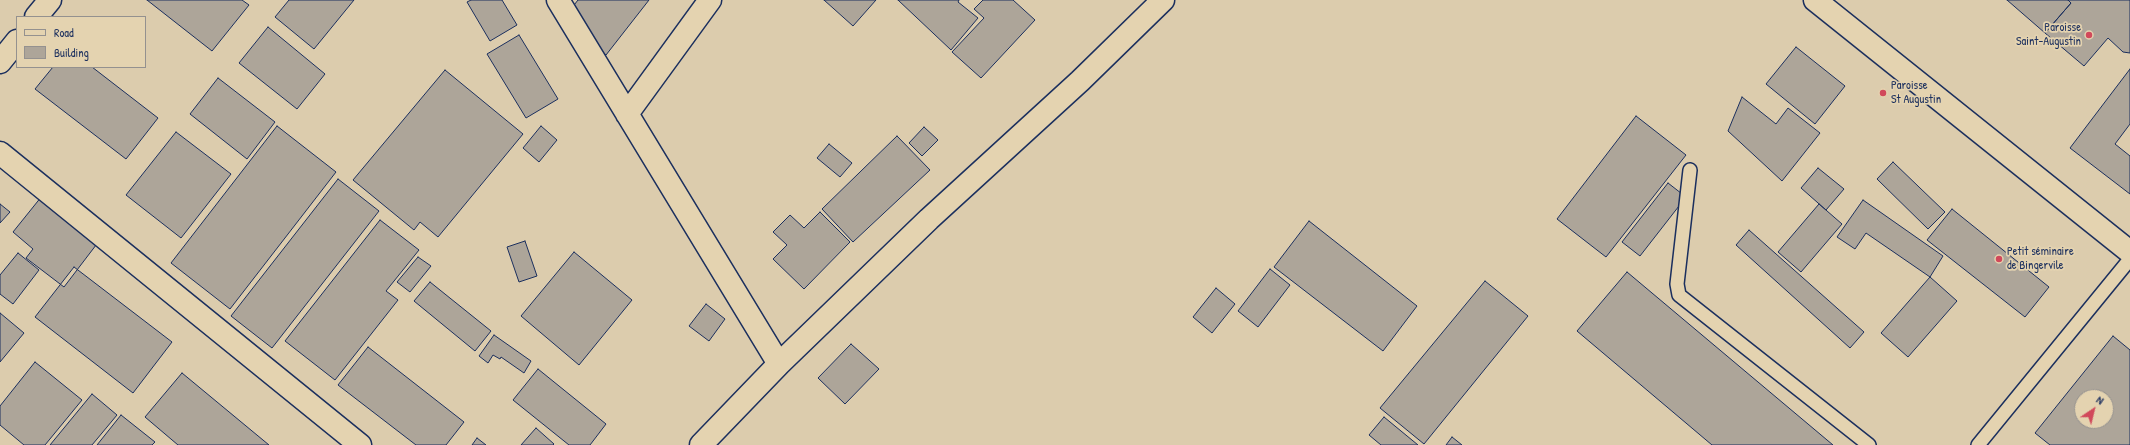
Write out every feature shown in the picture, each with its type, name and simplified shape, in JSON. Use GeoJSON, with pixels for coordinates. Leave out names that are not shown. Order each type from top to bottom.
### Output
{"type":"FeatureCollection","features":[{"type":"Feature","properties":{"kind":"street"},"geometry":{"type":"LineString","coordinates":[[37,16],[50,0]]}},
{"type":"Feature","properties":{"kind":"street"},"geometry":{"type":"LineString","coordinates":[[558,0],[780,364]]}},
{"type":"Feature","properties":{"kind":"street"},"geometry":{"type":"LineString","coordinates":[[627,114],[710,0]]}},
{"type":"Feature","properties":{"kind":"street"},"geometry":{"type":"LineString","coordinates":[[702,445],[780,364],[930,219],[1080,81],[1163,0]]}},
{"type":"Feature","properties":{"kind":"street"},"geometry":{"type":"LineString","coordinates":[[1816,0],[2130,252]]}},
{"type":"Feature","properties":{"kind":"street"},"geometry":{"type":"LineString","coordinates":[[0,62],[16,42]]}},
{"type":"Feature","properties":{"kind":"street"},"geometry":{"type":"LineString","coordinates":[[0,153],[360,445]]}},
{"type":"Feature","properties":{"kind":"lane"},"geometry":{"type":"LineString","coordinates":[[1690,170],[1677,284],[1679,295],[1869,445]]}},
{"type":"Feature","properties":{"kind":"lane"},"geometry":{"type":"LineString","coordinates":[[1978,445],[2130,259]]}},
{"type":"Feature","properties":{"kind":"building"},"geometry":{"type":"Polygon","coordinates":[[[147,0],[242,0],[249,5],[212,51],[147,0]]]}},
{"type":"Feature","properties":{"kind":"building"},"geometry":{"type":"Polygon","coordinates":[[[289,0],[354,0],[314,49],[275,17],[289,0]]]}},
{"type":"Feature","properties":{"kind":"building"},"geometry":{"type":"Polygon","coordinates":[[[471,0],[502,0],[517,25],[490,41],[467,2],[471,0]]]}},
{"type":"Feature","properties":{"kind":"building"},"geometry":{"type":"Polygon","coordinates":[[[578,0],[649,0],[606,55],[581,36],[567,14],[578,0]]]}},
{"type":"Feature","properties":{"kind":"building"},"geometry":{"type":"Polygon","coordinates":[[[824,0],[876,0],[853,26],[824,0]]]}},
{"type":"Feature","properties":{"kind":"building"},"geometry":{"type":"Polygon","coordinates":[[[898,0],[959,0],[958,2],[978,18],[951,50],[898,0]]]}},
{"type":"Feature","properties":{"kind":"building"},"geometry":{"type":"Polygon","coordinates":[[[983,0],[1013,0],[1035,20],[981,78],[952,52],[984,18],[974,9],[983,0]]]}},
{"type":"Feature","properties":{"kind":"building"},"geometry":{"type":"Polygon","coordinates":[[[2007,0],[2068,0],[2071,3],[2045,33],[2007,0]]]}},
{"type":"Feature","properties":{"kind":"building","name":"Paroisse Saint-Augustin"},"geometry":{"type":"Polygon","coordinates":[[[2068,0],[2130,0],[2130,53],[2123,52],[2108,38],[2084,66],[2045,33],[2071,3],[2068,0]]]}},
{"type":"Feature","properties":{"kind":"building"},"geometry":{"type":"Polygon","coordinates":[[[268,27],[325,74],[297,109],[239,63],[268,27]]]}},
{"type":"Feature","properties":{"kind":"building"},"geometry":{"type":"Polygon","coordinates":[[[519,35],[558,99],[526,118],[487,54],[519,35]]]}},
{"type":"Feature","properties":{"kind":"building"},"geometry":{"type":"Polygon","coordinates":[[[1796,47],[1845,86],[1815,124],[1766,84],[1796,47]]]}},
{"type":"Feature","properties":{"kind":"building"},"geometry":{"type":"Polygon","coordinates":[[[52,68],[93,68],[158,118],[126,159],[35,89],[52,68]]]}},
{"type":"Feature","properties":{"kind":"building"},"geometry":{"type":"Polygon","coordinates":[[[2130,69],[2130,124],[2115,144],[2130,156],[2130,194],[2070,148],[2130,69]]]}},
{"type":"Feature","properties":{"kind":"building"},"geometry":{"type":"Polygon","coordinates":[[[445,70],[523,134],[438,237],[420,222],[414,230],[353,180],[445,70]]]}},
{"type":"Feature","properties":{"kind":"building"},"geometry":{"type":"Polygon","coordinates":[[[218,78],[275,122],[247,159],[190,114],[218,78]]]}},
{"type":"Feature","properties":{"kind":"building"},"geometry":{"type":"Polygon","coordinates":[[[1742,97],[1776,124],[1788,108],[1820,133],[1782,181],[1728,131],[1742,97]]]}},
{"type":"Feature","properties":{"kind":"building"},"geometry":{"type":"Polygon","coordinates":[[[1636,116],[1686,155],[1606,257],[1557,219],[1636,116]]]}},
{"type":"Feature","properties":{"kind":"building"},"geometry":{"type":"Polygon","coordinates":[[[277,126],[336,172],[230,309],[171,263],[277,126]]]}},
{"type":"Feature","properties":{"kind":"building"},"geometry":{"type":"Polygon","coordinates":[[[541,126],[557,140],[539,162],[523,148],[541,126]]]}},
{"type":"Feature","properties":{"kind":"building"},"geometry":{"type":"Polygon","coordinates":[[[924,127],[938,140],[922,156],[909,143],[924,127]]]}},
{"type":"Feature","properties":{"kind":"building"},"geometry":{"type":"Polygon","coordinates":[[[176,132],[231,174],[181,238],[126,195],[176,132]]]}},
{"type":"Feature","properties":{"kind":"building"},"geometry":{"type":"Polygon","coordinates":[[[897,136],[930,170],[853,242],[822,209],[897,136]]]}},
{"type":"Feature","properties":{"kind":"building"},"geometry":{"type":"Polygon","coordinates":[[[829,144],[852,163],[840,177],[817,158],[829,144]]]}},
{"type":"Feature","properties":{"kind":"building"},"geometry":{"type":"Polygon","coordinates":[[[1893,162],[1945,212],[1928,229],[1877,179],[1893,162]]]}},
{"type":"Feature","properties":{"kind":"building"},"geometry":{"type":"Polygon","coordinates":[[[1818,168],[1844,189],[1826,210],[1801,188],[1818,168]]]}},
{"type":"Feature","properties":{"kind":"building"},"geometry":{"type":"Polygon","coordinates":[[[338,179],[379,211],[272,348],[231,316],[338,179]]]}},
{"type":"Feature","properties":{"kind":"building"},"geometry":{"type":"Polygon","coordinates":[[[1668,183],[1686,197],[1640,256],[1622,242],[1668,183]]]}},
{"type":"Feature","properties":{"kind":"building"},"geometry":{"type":"Polygon","coordinates":[[[42,196],[106,232],[64,287],[26,258],[33,249],[13,232],[42,196]]]}},
{"type":"Feature","properties":{"kind":"building"},"geometry":{"type":"Polygon","coordinates":[[[1863,200],[1943,256],[1930,277],[1866,233],[1855,249],[1837,237],[1863,200]]]}},
{"type":"Feature","properties":{"kind":"building"},"geometry":{"type":"Polygon","coordinates":[[[0,204],[10,212],[0,223],[0,204]]]}},
{"type":"Feature","properties":{"kind":"building"},"geometry":{"type":"Polygon","coordinates":[[[1819,204],[1842,224],[1801,272],[1778,252],[1819,204]]]}},
{"type":"Feature","properties":{"kind":"building"},"geometry":{"type":"Polygon","coordinates":[[[1952,209],[2049,287],[2025,317],[1927,240],[1952,209]]]}},
{"type":"Feature","properties":{"kind":"building"},"geometry":{"type":"Polygon","coordinates":[[[820,212],[850,242],[804,289],[773,259],[787,245],[773,232],[790,215],[804,228],[820,212]]]}},
{"type":"Feature","properties":{"kind":"building"},"geometry":{"type":"Polygon","coordinates":[[[380,220],[419,250],[386,291],[398,300],[335,380],[285,341],[380,220]]]}},
{"type":"Feature","properties":{"kind":"building"},"geometry":{"type":"Polygon","coordinates":[[[1309,221],[1417,306],[1383,351],[1274,267],[1309,221]]]}},
{"type":"Feature","properties":{"kind":"building"},"geometry":{"type":"Polygon","coordinates":[[[1749,230],[1864,332],[1850,348],[1736,245],[1749,230]]]}},
{"type":"Feature","properties":{"kind":"building"},"geometry":{"type":"Polygon","coordinates":[[[525,241],[537,276],[519,282],[507,247],[525,241]]]}},
{"type":"Feature","properties":{"kind":"building"},"geometry":{"type":"Polygon","coordinates":[[[574,252],[632,300],[579,365],[521,316],[574,252]]]}},
{"type":"Feature","properties":{"kind":"building"},"geometry":{"type":"Polygon","coordinates":[[[18,253],[39,270],[13,304],[0,294],[0,275],[18,253]]]}},
{"type":"Feature","properties":{"kind":"building"},"geometry":{"type":"Polygon","coordinates":[[[418,257],[431,266],[410,292],[397,282],[418,257]]]}},
{"type":"Feature","properties":{"kind":"building"},"geometry":{"type":"Polygon","coordinates":[[[74,267],[172,342],[133,393],[35,317],[74,267]]]}},
{"type":"Feature","properties":{"kind":"building"},"geometry":{"type":"Polygon","coordinates":[[[1270,269],[1290,285],[1258,327],[1238,311],[1270,269]]]}},
{"type":"Feature","properties":{"kind":"building"},"geometry":{"type":"Polygon","coordinates":[[[1627,272],[1833,445],[1712,445],[1577,331],[1627,272]]]}},
{"type":"Feature","properties":{"kind":"building"},"geometry":{"type":"Polygon","coordinates":[[[1930,277],[1957,301],[1908,357],[1881,333],[1930,277]]]}},
{"type":"Feature","properties":{"kind":"building"},"geometry":{"type":"Polygon","coordinates":[[[1485,281],[1528,316],[1424,444],[1380,408],[1485,281]]]}},
{"type":"Feature","properties":{"kind":"building"},"geometry":{"type":"Polygon","coordinates":[[[430,282],[491,331],[475,351],[414,301],[430,282]]]}},
{"type":"Feature","properties":{"kind":"building"},"geometry":{"type":"Polygon","coordinates":[[[1216,288],[1235,304],[1212,333],[1193,317],[1216,288]]]}},
{"type":"Feature","properties":{"kind":"building"},"geometry":{"type":"Polygon","coordinates":[[[706,304],[725,319],[709,341],[689,326],[706,304]]]}},
{"type":"Feature","properties":{"kind":"building"},"geometry":{"type":"Polygon","coordinates":[[[0,313],[24,333],[0,362],[0,313]]]}},
{"type":"Feature","properties":{"kind":"building"},"geometry":{"type":"Polygon","coordinates":[[[494,335],[531,361],[524,373],[501,357],[500,359],[493,355],[488,363],[479,356],[494,335]]]}},
{"type":"Feature","properties":{"kind":"building"},"geometry":{"type":"Polygon","coordinates":[[[2113,336],[2130,350],[2130,445],[2050,445],[2035,433],[2113,336]]]}},
{"type":"Feature","properties":{"kind":"building"},"geometry":{"type":"Polygon","coordinates":[[[851,344],[879,369],[845,404],[818,378],[851,344]]]}},
{"type":"Feature","properties":{"kind":"building"},"geometry":{"type":"Polygon","coordinates":[[[368,347],[464,422],[446,445],[416,445],[338,385],[368,347]]]}},
{"type":"Feature","properties":{"kind":"building"},"geometry":{"type":"Polygon","coordinates":[[[35,362],[82,400],[45,445],[24,445],[0,425],[0,406],[35,362]]]}},
{"type":"Feature","properties":{"kind":"building"},"geometry":{"type":"Polygon","coordinates":[[[538,369],[606,424],[590,445],[569,445],[513,400],[538,369]]]}},
{"type":"Feature","properties":{"kind":"building"},"geometry":{"type":"Polygon","coordinates":[[[182,373],[269,445],[178,445],[145,417],[182,373]]]}},
{"type":"Feature","properties":{"kind":"building"},"geometry":{"type":"Polygon","coordinates":[[[92,394],[117,415],[92,445],[50,445],[92,394]]]}},
{"type":"Feature","properties":{"kind":"building"},"geometry":{"type":"Polygon","coordinates":[[[121,415],[155,442],[152,445],[97,445],[121,415]]]}},
{"type":"Feature","properties":{"kind":"building"},"geometry":{"type":"Polygon","coordinates":[[[1384,417],[1418,445],[1381,445],[1369,435],[1384,417]]]}},
{"type":"Feature","properties":{"kind":"building"},"geometry":{"type":"Polygon","coordinates":[[[536,428],[554,444],[521,445],[536,428]]]}},
{"type":"Feature","properties":{"kind":"building"},"geometry":{"type":"Polygon","coordinates":[[[1452,437],[1462,445],[1446,445],[1452,437]]]}},
{"type":"Feature","properties":{"kind":"building"},"geometry":{"type":"Polygon","coordinates":[[[477,438],[486,445],[472,445],[477,438]]]}},
{"type":"Feature","properties":{"kind":"place","name":"Paroisse Saint-Augustin"},"geometry":{"type":"Point","coordinates":[2089,35]}},
{"type":"Feature","properties":{"kind":"place","name":"Paroisse St Augustin"},"geometry":{"type":"Point","coordinates":[1883,93]}},
{"type":"Feature","properties":{"kind":"place","name":"Petit séminaire de Bingervile"},"geometry":{"type":"Point","coordinates":[1999,259]}}]}
